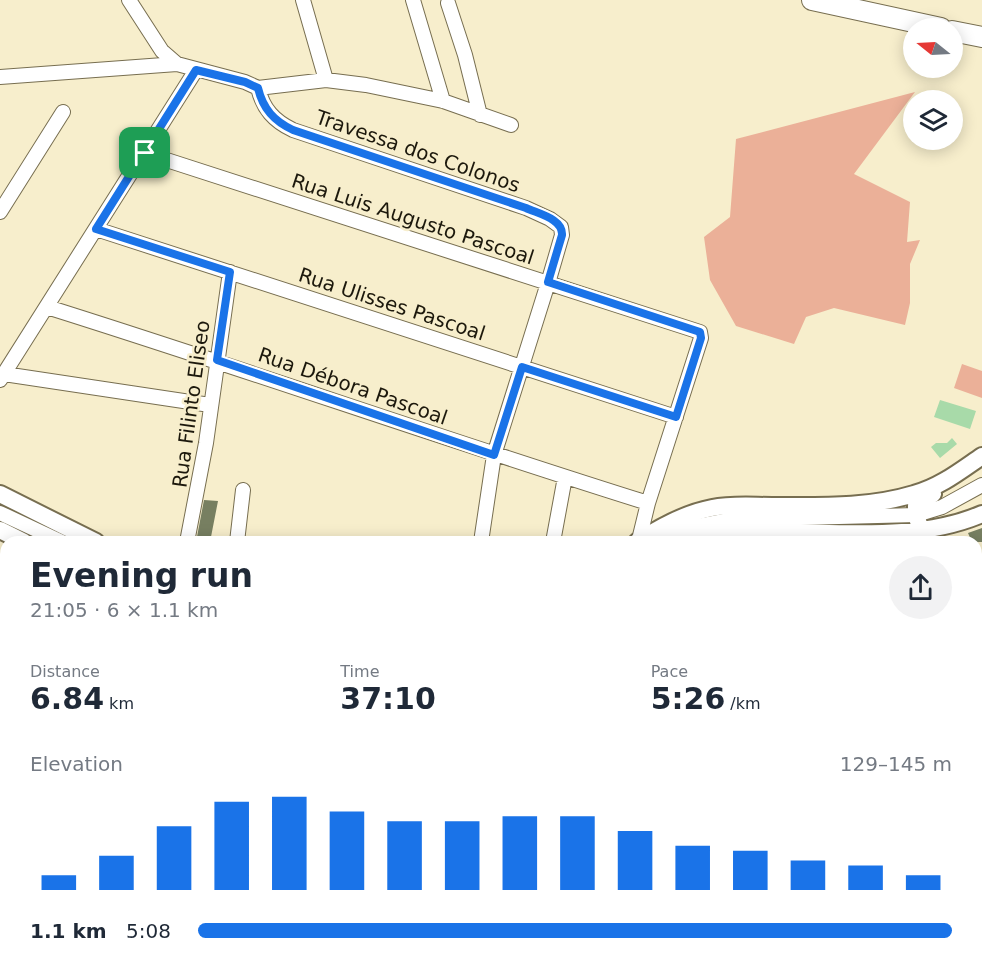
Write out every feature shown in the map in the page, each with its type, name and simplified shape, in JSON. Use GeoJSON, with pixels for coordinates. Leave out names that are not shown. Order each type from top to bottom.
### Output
{"type":"FeatureCollection","features":[{"type":"Feature","properties":{"kind":"highway"},"geometry":{"type":"LineString","coordinates":[[812,0],[903,20]]}},
{"type":"Feature","properties":{"kind":"highway"},"geometry":{"type":"LineString","coordinates":[[963,33],[982,37]]}},
{"type":"Feature","properties":{"kind":"main road"},"geometry":{"type":"LineString","coordinates":[[918,523],[916,506],[918,503],[962,478],[982,458]]}},
{"type":"Feature","properties":{"kind":"main road"},"geometry":{"type":"LineString","coordinates":[[660,535],[689,514],[714,507],[837,506],[870,504],[896,499],[940,484],[982,458]]}},
{"type":"Feature","properties":{"kind":"main road"},"geometry":{"type":"LineString","coordinates":[[0,494],[84,536]]}},
{"type":"Feature","properties":{"kind":"main road"},"geometry":{"type":"LineString","coordinates":[[846,536],[918,523],[964,522],[982,514]]}},
{"type":"Feature","properties":{"kind":"main road"},"geometry":{"type":"LineString","coordinates":[[708,536],[714,534],[735,536]]}},
{"type":"Feature","properties":{"kind":"street"},"geometry":{"type":"LineString","coordinates":[[129,0],[162,51],[177,64]]}},
{"type":"Feature","properties":{"kind":"street"},"geometry":{"type":"LineString","coordinates":[[303,0],[326,80]]}},
{"type":"Feature","properties":{"kind":"street"},"geometry":{"type":"LineString","coordinates":[[413,0],[443,101]]}},
{"type":"Feature","properties":{"kind":"street"},"geometry":{"type":"LineString","coordinates":[[448,3],[465,55],[480,115]]}},
{"type":"Feature","properties":{"kind":"street"},"geometry":{"type":"LineString","coordinates":[[0,77],[177,64],[245,82],[258,88],[326,80],[366,85],[443,101],[511,125]]}},
{"type":"Feature","properties":{"kind":"street"},"geometry":{"type":"LineString","coordinates":[[196,70],[2,377],[210,405]]}},
{"type":"Feature","properties":{"kind":"street","name":"Travessa dos Colonos"},"geometry":{"type":"LineString","coordinates":[[258,88],[262,102],[278,123],[293,130],[526,208],[558,223],[562,235],[548,282]]}},
{"type":"Feature","properties":{"kind":"street"},"geometry":{"type":"LineString","coordinates":[[0,212],[63,112]]}},
{"type":"Feature","properties":{"kind":"street","name":"Rua Luis Augusto Pascoal"},"geometry":{"type":"LineString","coordinates":[[145,153],[697,330],[701,335],[676,417]]}},
{"type":"Feature","properties":{"kind":"street","name":"Rua Ulisses Pascoal"},"geometry":{"type":"LineString","coordinates":[[96,229],[676,417]]}},
{"type":"Feature","properties":{"kind":"street","name":"Rua Filinto Eliseo"},"geometry":{"type":"LineString","coordinates":[[188,536],[198,490],[230,272]]}},
{"type":"Feature","properties":{"kind":"street"},"geometry":{"type":"LineString","coordinates":[[482,536],[494,455],[548,282]]}},
{"type":"Feature","properties":{"kind":"street","name":"Rua Débora Pascoal"},"geometry":{"type":"LineString","coordinates":[[46,307],[217,360],[494,455],[648,503]]}},
{"type":"Feature","properties":{"kind":"street"},"geometry":{"type":"LineString","coordinates":[[639,536],[676,417]]}},
{"type":"Feature","properties":{"kind":"street"},"geometry":{"type":"LineString","coordinates":[[554,536],[565,477]]}},
{"type":"Feature","properties":{"kind":"street"},"geometry":{"type":"LineString","coordinates":[[644,519],[660,535],[728,520],[918,523],[982,485]]}},
{"type":"Feature","properties":{"kind":"street"},"geometry":{"type":"LineString","coordinates":[[238,536],[243,490]]}},
{"type":"Feature","properties":{"kind":"street"},"geometry":{"type":"LineString","coordinates":[[0,513],[49,536]]}},
{"type":"Feature","properties":{"kind":"shaded area"},"geometry":{"type":"Polygon","coordinates":[[[903,95],[903,108],[854,174],[910,202],[907,242],[920,240],[910,264],[910,303],[905,325],[834,308],[806,317],[794,344],[736,326],[710,280],[704,237],[730,217],[736,139],[903,95]]]}},
{"type":"Feature","properties":{"kind":"shaded area"},"geometry":{"type":"Polygon","coordinates":[[[962,364],[982,371],[982,398],[954,388],[962,364]]]}},
{"type":"Feature","properties":{"kind":"shaded area"},"geometry":{"type":"Polygon","coordinates":[[[940,400],[976,411],[970,429],[934,417],[940,400]]]}},
{"type":"Feature","properties":{"kind":"shaded area"},"geometry":{"type":"Polygon","coordinates":[[[952,438],[957,444],[940,458],[931,447],[936,443],[947,443],[952,438]]]}},
{"type":"Feature","properties":{"kind":"building"},"geometry":{"type":"Polygon","coordinates":[[[204,500],[218,501],[211,536],[197,536],[204,500]]]}},
{"type":"Feature","properties":{"kind":"building"},"geometry":{"type":"Polygon","coordinates":[[[982,528],[982,536],[969,536],[968,533],[982,528]]]}},
{"type":"Feature","properties":{"kind":"route"},"geometry":{"type":"LineString","coordinates":[[196,70],[245,82],[258,88],[262,102],[278,123],[293,130],[526,208],[550,219],[561,227],[562,235],[548,282],[700,332],[701,338],[676,417],[522,367],[494,455],[217,360],[230,272],[96,229],[145,153],[196,70]]}}]}
